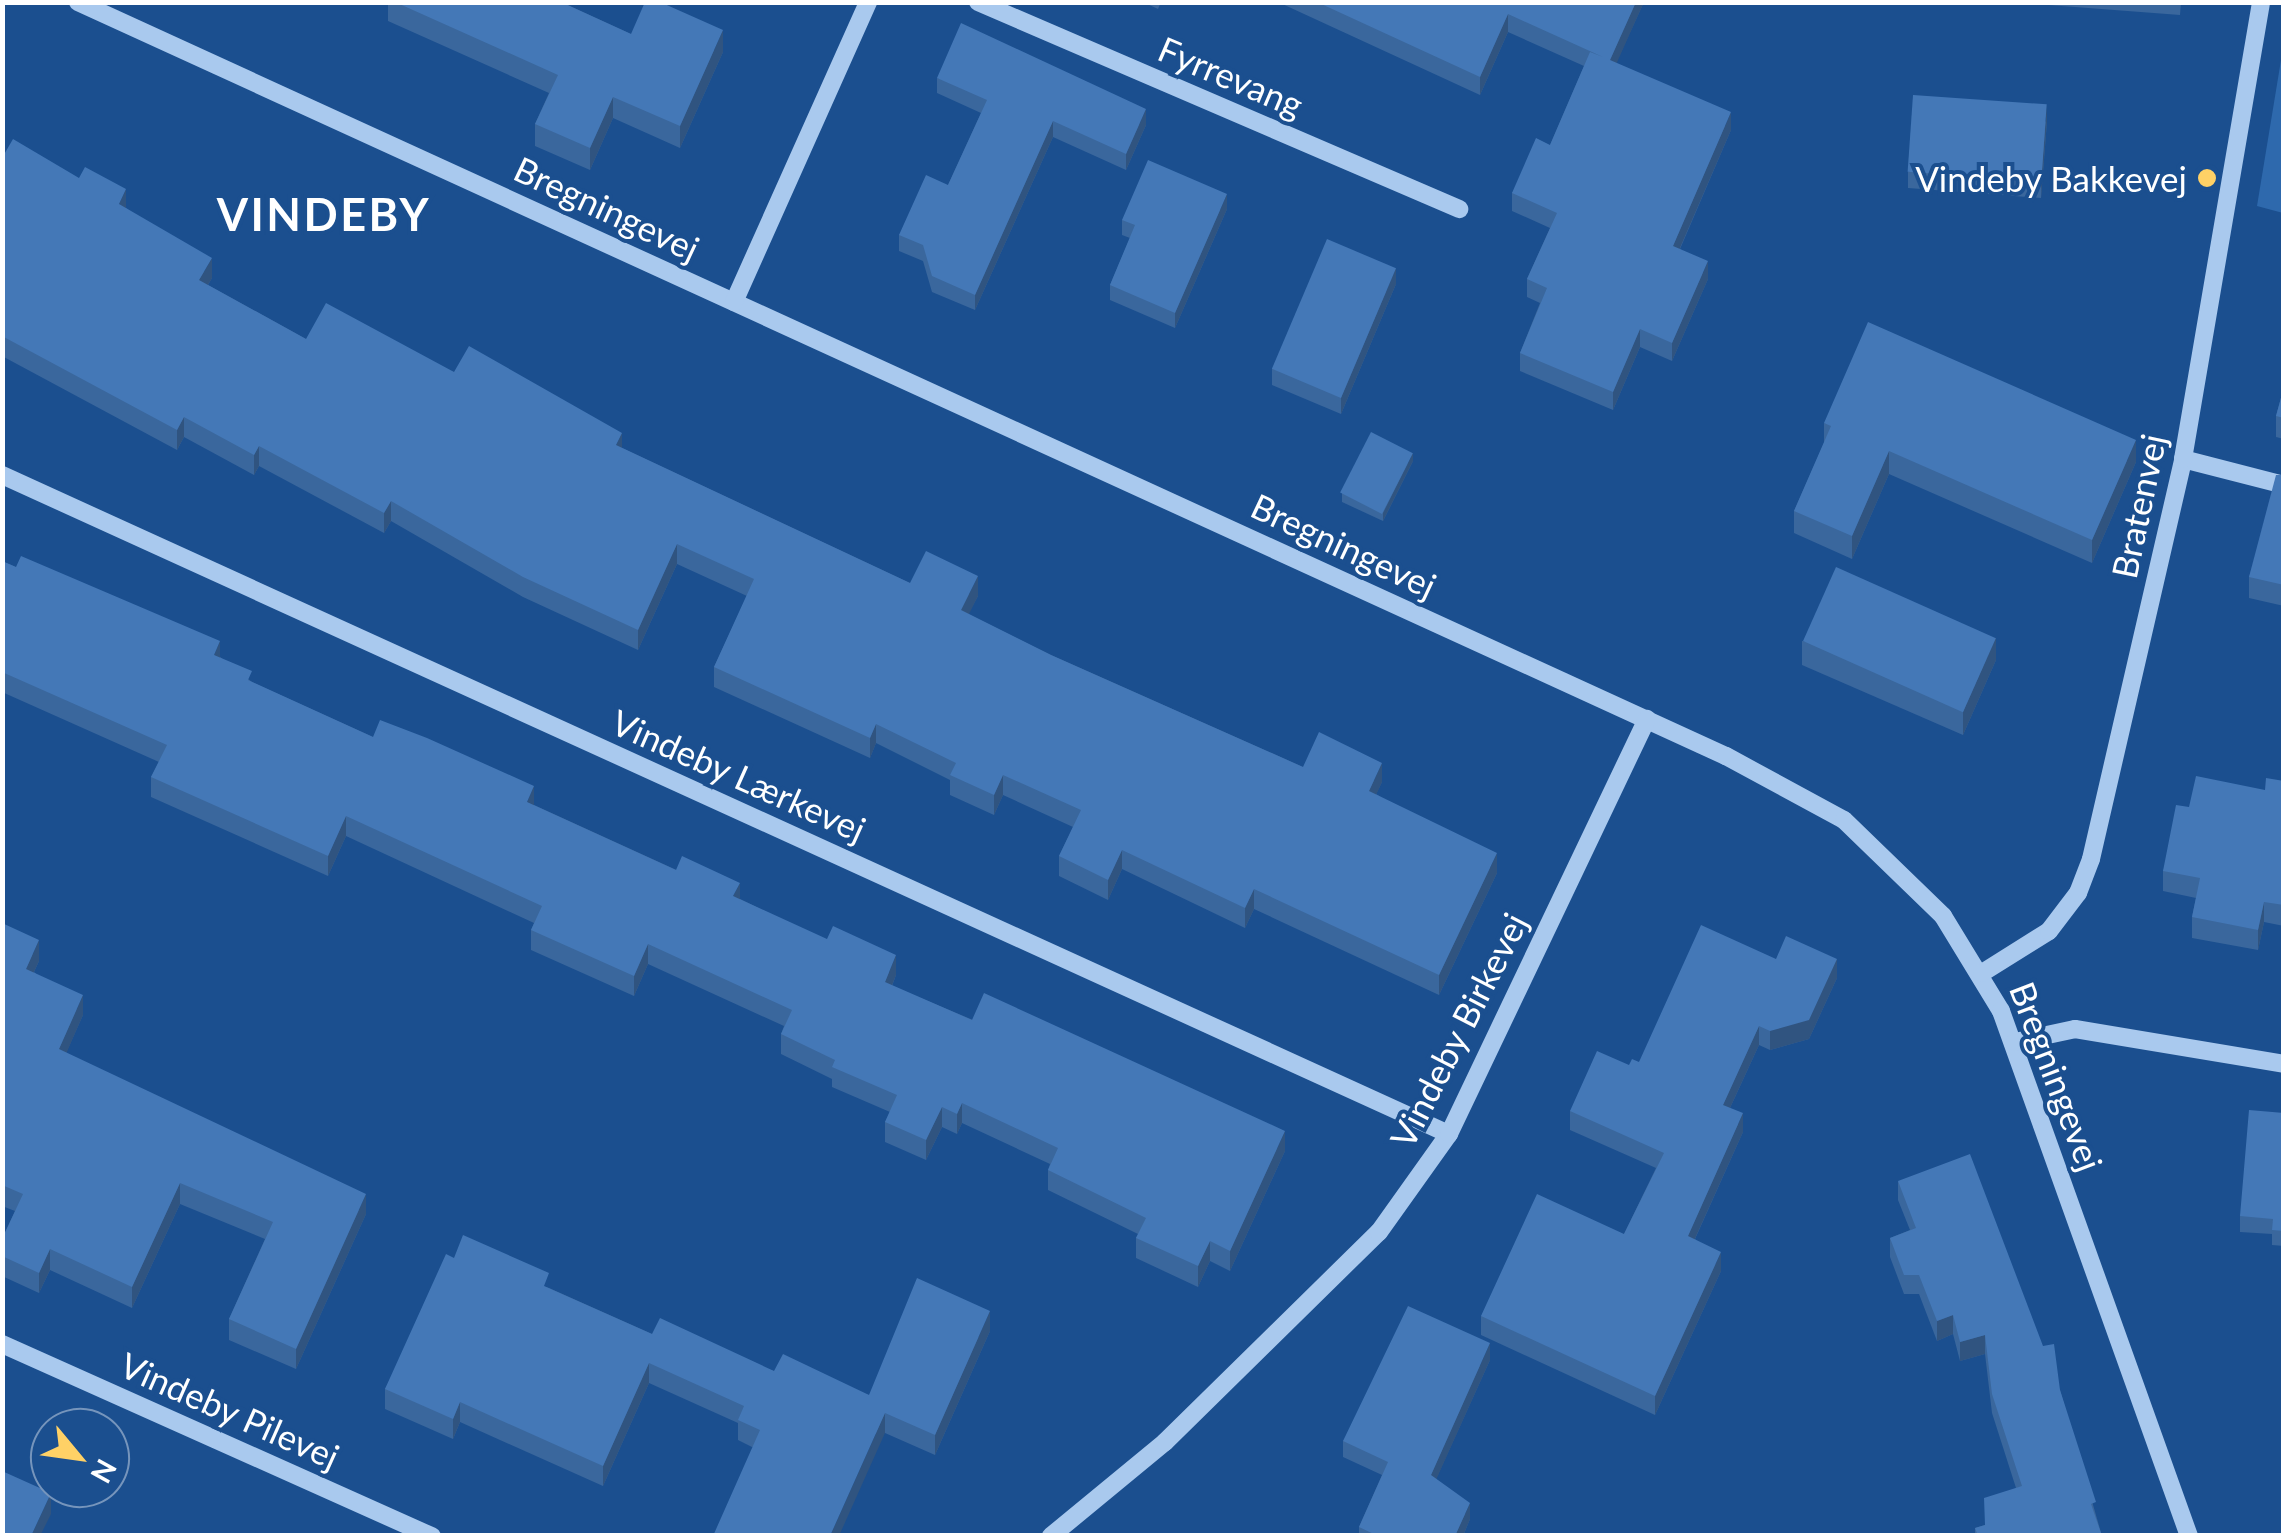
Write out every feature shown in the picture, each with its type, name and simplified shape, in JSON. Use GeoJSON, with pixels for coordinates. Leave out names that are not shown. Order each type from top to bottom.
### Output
{"type":"FeatureCollection","features":[{"type":"Feature","properties":{"kind":"street","name":"Bregningevej"},"geometry":{"type":"LineString","coordinates":[[78,2],[1647,719],[1844,820],[1915,884],[1982,973],[2016,1042],[2189,1536]]}},
{"type":"Feature","properties":{"kind":"street"},"geometry":{"type":"LineString","coordinates":[[734,302],[868,2]]}},
{"type":"Feature","properties":{"kind":"street","name":"Fyrrevang"},"geometry":{"type":"LineString","coordinates":[[978,2],[1459,209]]}},
{"type":"Feature","properties":{"kind":"street","name":"Bratenvej"},"geometry":{"type":"LineString","coordinates":[[1982,973],[2049,931],[2078,893],[2105,808],[2182,460],[2261,2]]}},
{"type":"Feature","properties":{"kind":"street"},"geometry":{"type":"LineString","coordinates":[[2182,460],[2284,485]]}},
{"type":"Feature","properties":{"kind":"street","name":"Vindeby Lærkevej"},"geometry":{"type":"LineString","coordinates":[[2,475],[1449,1134]]}},
{"type":"Feature","properties":{"kind":"street","name":"Vindeby Birkevej"},"geometry":{"type":"LineString","coordinates":[[1051,1536],[1279,1336],[1379,1232],[1449,1134],[1647,719]]}},
{"type":"Feature","properties":{"kind":"street"},"geometry":{"type":"LineString","coordinates":[[2016,1042],[2074,1029],[2284,1064]]}},
{"type":"Feature","properties":{"kind":"street","name":"Vindeby Pilevej"},"geometry":{"type":"LineString","coordinates":[[2,1344],[432,1536]]}},
{"type":"Feature","properties":{"kind":"shaded area"},"geometry":{"type":"Polygon","coordinates":[[[2283,48],[2283,213],[2257,206],[2283,48]]]}},
{"type":"Feature","properties":{"kind":"building"},"geometry":{"type":"Polygon","coordinates":[[[395,2],[561,2],[631,34],[645,2],[660,2],[723,30],[680,126],[613,97],[590,148],[535,124],[558,75],[395,2]]]}},
{"type":"Feature","properties":{"kind":"building"},"geometry":{"type":"Polygon","coordinates":[[[1317,2],[1636,2],[1610,60],[1731,112],[1673,246],[1708,261],[1672,343],[1640,329],[1613,392],[1520,353],[1547,288],[1527,279],[1557,213],[1512,193],[1536,138],[1550,145],[1590,52],[1603,57],[1508,14],[1480,77],[1317,2]]]}},
{"type":"Feature","properties":{"kind":"building"},"geometry":{"type":"Polygon","coordinates":[[[961,23],[1146,109],[1126,154],[1053,121],[975,295],[932,276],[923,245],[899,235],[926,175],[948,185],[987,100],[937,78],[961,23]]]}},
{"type":"Feature","properties":{"kind":"building"},"geometry":{"type":"Polygon","coordinates":[[[1913,95],[2047,104],[2041,181],[1908,172],[1913,95]]]}},
{"type":"Feature","properties":{"kind":"building"},"geometry":{"type":"Polygon","coordinates":[[[13,139],[79,178],[85,167],[126,189],[119,204],[212,258],[199,280],[306,339],[326,303],[454,372],[469,346],[622,433],[616,445],[910,583],[926,551],[978,576],[961,610],[1051,655],[1303,767],[1319,732],[1382,763],[1369,791],[1497,853],[1439,975],[1254,889],[1245,908],[1122,850],[1108,880],[1059,856],[1081,810],[1003,775],[994,795],[950,775],[956,763],[876,724],[870,738],[714,667],[754,579],[677,544],[638,630],[523,577],[391,501],[384,513],[259,446],[254,455],[184,417],[177,430],[2,336],[2,158],[13,139]]]}},
{"type":"Feature","properties":{"kind":"building"},"geometry":{"type":"Polygon","coordinates":[[[1148,160],[1227,194],[1175,313],[1110,285],[1135,225],[1122,220],[1148,160]]]}},
{"type":"Feature","properties":{"kind":"building"},"geometry":{"type":"Polygon","coordinates":[[[1327,239],[1396,268],[1341,398],[1272,369],[1327,239]]]}},
{"type":"Feature","properties":{"kind":"building"},"geometry":{"type":"Polygon","coordinates":[[[1868,322],[2136,440],[2092,540],[1889,451],[1852,536],[1794,511],[1831,426],[1824,423],[1868,322]]]}},
{"type":"Feature","properties":{"kind":"building"},"geometry":{"type":"Polygon","coordinates":[[[2284,387],[2284,418],[2276,416],[2284,387]]]}},
{"type":"Feature","properties":{"kind":"building"},"geometry":{"type":"Polygon","coordinates":[[[1371,432],[1413,453],[1382,514],[1340,493],[1371,432]]]}},
{"type":"Feature","properties":{"kind":"building"},"geometry":{"type":"Polygon","coordinates":[[[2276,475],[2284,475],[2284,585],[2249,577],[2276,475]]]}},
{"type":"Feature","properties":{"kind":"building"},"geometry":{"type":"Polygon","coordinates":[[[21,556],[220,641],[214,655],[252,671],[248,680],[373,737],[380,720],[427,738],[534,786],[527,802],[676,870],[682,856],[740,883],[733,896],[827,939],[833,926],[896,955],[885,982],[972,1020],[984,993],[1285,1131],[1230,1251],[1210,1241],[1198,1266],[1136,1238],[1146,1218],[1048,1170],[1058,1148],[962,1103],[957,1114],[942,1107],[926,1140],[885,1122],[897,1095],[832,1067],[835,1060],[781,1034],[792,1010],[648,944],[634,976],[531,930],[542,906],[346,816],[328,856],[151,777],[167,745],[2,672],[2,561],[16,567],[21,556]]]}},
{"type":"Feature","properties":{"kind":"building"},"geometry":{"type":"Polygon","coordinates":[[[1836,567],[1996,638],[1963,712],[1803,641],[1836,567]]]}},
{"type":"Feature","properties":{"kind":"building"},"geometry":{"type":"Polygon","coordinates":[[[2196,776],[2265,790],[2266,778],[2284,781],[2284,905],[2264,902],[2258,930],[2192,917],[2200,878],[2163,871],[2176,805],[2189,807],[2196,776]]]}},
{"type":"Feature","properties":{"kind":"building"},"geometry":{"type":"Polygon","coordinates":[[[2,923],[39,940],[26,969],[83,995],[59,1049],[366,1194],[296,1349],[229,1319],[273,1222],[180,1183],[132,1287],[50,1249],[39,1273],[2,1256],[2,1239],[23,1194],[2,1185],[2,923]]]}},
{"type":"Feature","properties":{"kind":"building"},"geometry":{"type":"Polygon","coordinates":[[[1701,925],[1776,959],[1786,936],[1837,959],[1809,1020],[1770,1031],[1759,1026],[1723,1105],[1743,1113],[1688,1236],[1721,1252],[1655,1396],[1481,1316],[1537,1194],[1624,1234],[1664,1153],[1570,1111],[1597,1051],[1629,1065],[1632,1059],[1639,1062],[1701,925]]]}},
{"type":"Feature","properties":{"kind":"building"},"geometry":{"type":"Polygon","coordinates":[[[2249,1110],[2284,1113],[2284,1231],[2272,1230],[2273,1219],[2240,1216],[2249,1110]]]}},
{"type":"Feature","properties":{"kind":"building"},"geometry":{"type":"Polygon","coordinates":[[[1970,1154],[2043,1346],[2054,1344],[2060,1390],[2096,1502],[2091,1504],[2102,1536],[1978,1536],[1975,1528],[1985,1525],[1984,1498],[2022,1486],[1992,1394],[1985,1335],[1960,1342],[1953,1315],[1937,1321],[1919,1275],[1904,1275],[1890,1238],[1916,1228],[1898,1181],[1970,1154]]]}},
{"type":"Feature","properties":{"kind":"building"},"geometry":{"type":"Polygon","coordinates":[[[463,1235],[549,1273],[544,1286],[652,1334],[660,1318],[774,1371],[783,1354],[869,1395],[917,1278],[990,1311],[935,1435],[885,1413],[830,1536],[713,1536],[760,1430],[738,1420],[744,1406],[649,1363],[603,1466],[460,1402],[453,1419],[385,1389],[446,1254],[454,1258],[463,1235]]]}},
{"type":"Feature","properties":{"kind":"building"},"geometry":{"type":"Polygon","coordinates":[[[1408,1306],[1490,1343],[1431,1475],[1470,1503],[1455,1536],[1378,1536],[1359,1527],[1388,1462],[1343,1441],[1408,1306]]]}},
{"type":"Feature","properties":{"kind":"building"},"geometry":{"type":"Polygon","coordinates":[[[2,1471],[30,1484],[30,1508],[44,1508],[31,1536],[2,1536],[2,1471]]]}},
{"type":"Feature","properties":{"kind":"place","name":"Vindeby Bakkevej"},"geometry":{"type":"Point","coordinates":[2207,178]}},
{"type":"Feature","properties":{"kind":"district","name":"VINDEBY"},"geometry":{"type":"Point","coordinates":[324,215]}}]}
